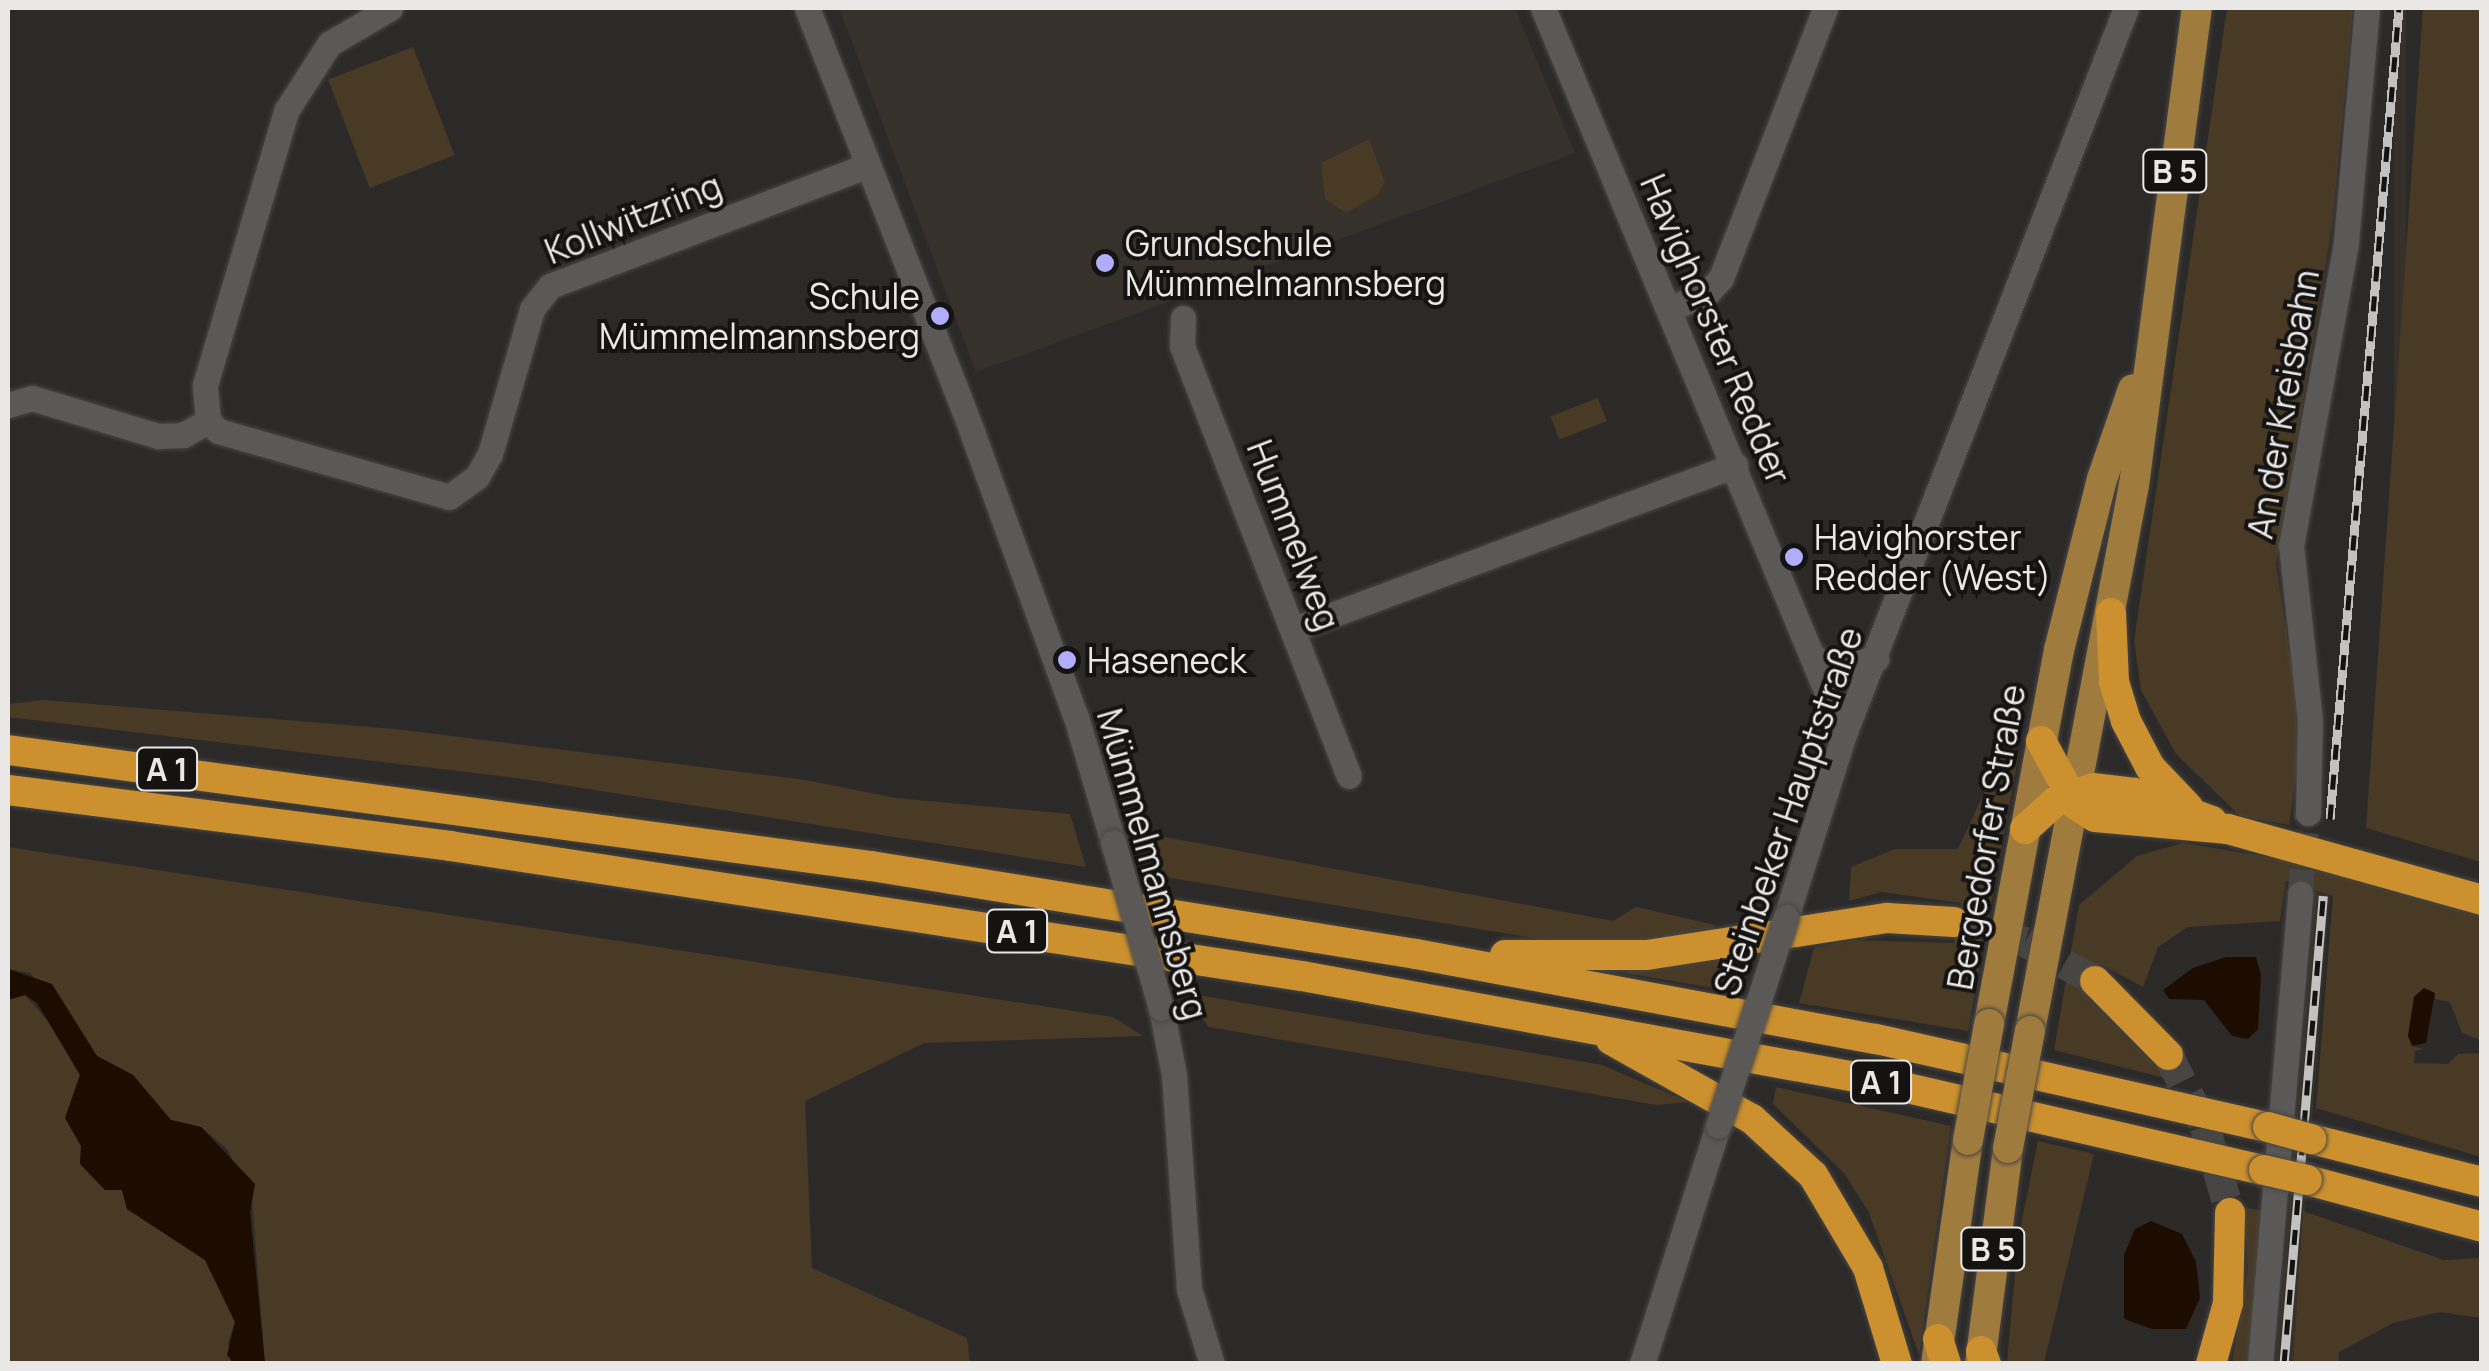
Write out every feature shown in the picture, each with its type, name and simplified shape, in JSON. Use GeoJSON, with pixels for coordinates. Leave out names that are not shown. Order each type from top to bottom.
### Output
{"type":"FeatureCollection","features":[{"type":"Feature","properties":{"kind":"highway"},"geometry":{"type":"LineString","coordinates":[[2110,614],[2113,672],[2126,721],[2150,767],[2190,809]]}},
{"type":"Feature","properties":{"kind":"highway"},"geometry":{"type":"LineString","coordinates":[[2041,740],[2075,797],[2104,819],[2228,829],[2482,900]]}},
{"type":"Feature","properties":{"kind":"highway","name":"A 1"},"geometry":{"type":"LineString","coordinates":[[8,750],[871,866],[1416,954],[1876,1039],[2268,1127],[2482,1182]]}},
{"type":"Feature","properties":{"kind":"highway"},"geometry":{"type":"LineString","coordinates":[[2024,830],[2075,797],[2118,789],[2190,809],[2228,829]]}},
{"type":"Feature","properties":{"kind":"highway","name":"A 1"},"geometry":{"type":"LineString","coordinates":[[8,790],[450,846],[1021,931],[1582,1025],[1878,1081],[2308,1180],[2482,1227]]}},
{"type":"Feature","properties":{"kind":"highway"},"geometry":{"type":"LineString","coordinates":[[1416,954],[1648,956],[1887,918],[1954,922]]}},
{"type":"Feature","properties":{"kind":"highway"},"geometry":{"type":"LineString","coordinates":[[2095,981],[2168,1055]]}},
{"type":"Feature","properties":{"kind":"highway"},"geometry":{"type":"LineString","coordinates":[[1582,1025],[1752,1119],[1813,1175],[1868,1268],[1897,1364]]}},
{"type":"Feature","properties":{"kind":"highway"},"geometry":{"type":"LineString","coordinates":[[2212,1364],[2228,1303],[2230,1212]]}},
{"type":"Feature","properties":{"kind":"main road","name":"Bergedorfer Straße"},"geometry":{"type":"LineString","coordinates":[[1982,1359],[2008,1148],[2134,485],[2197,8]]}},
{"type":"Feature","properties":{"kind":"main road","name":"Bergedorfer Straße"},"geometry":{"type":"LineString","coordinates":[[1940,1355],[1968,1140],[2041,740],[2084,545],[2151,334]]}},
{"type":"Feature","properties":{"kind":"street"},"geometry":{"type":"LineString","coordinates":[[8,404],[32,398],[158,436],[183,435],[208,420],[205,384],[286,111],[328,44],[390,8]]}},
{"type":"Feature","properties":{"kind":"street","name":"Mümmelmannsberg"},"geometry":{"type":"LineString","coordinates":[[807,8],[1076,717],[1161,1008],[1174,1074],[1189,1289],[1212,1364]]}},
{"type":"Feature","properties":{"kind":"street","name":"Havighorster Redder"},"geometry":{"type":"LineString","coordinates":[[1543,8],[1736,465],[1844,734]]}},
{"type":"Feature","properties":{"kind":"street"},"geometry":{"type":"LineString","coordinates":[[1670,310],[1708,292],[1720,278],[1825,8]]}},
{"type":"Feature","properties":{"kind":"street","name":"Steinbeker Hauptstraße"},"geometry":{"type":"LineString","coordinates":[[1642,1364],[1844,734],[2126,8]]}},
{"type":"Feature","properties":{"kind":"street","name":"An der Kreisbahn"},"geometry":{"type":"LineString","coordinates":[[2308,813],[2310,720],[2291,546],[2346,242],[2367,8]]}},
{"type":"Feature","properties":{"kind":"street","name":"Kollwitzring"},"geometry":{"type":"LineString","coordinates":[[208,420],[233,435],[448,496],[477,477],[490,454],[532,309],[550,286],[868,164]]}},
{"type":"Feature","properties":{"kind":"street","name":"Hummelweg"},"geometry":{"type":"LineString","coordinates":[[1182,318],[1182,346],[1349,776]]}},
{"type":"Feature","properties":{"kind":"street"},"geometry":{"type":"LineString","coordinates":[[1294,628],[1736,465]]}},
{"type":"Feature","properties":{"kind":"street"},"geometry":{"type":"LineString","coordinates":[[1814,658],[1837,666],[1876,659]]}},
{"type":"Feature","properties":{"kind":"street"},"geometry":{"type":"LineString","coordinates":[[2260,1364],[2300,894]]}},
{"type":"Feature","properties":{"kind":"shaded area","name":"Grundschule Mümmelmannsberg"},"geometry":{"type":"Polygon","coordinates":[[[839,8],[1515,8],[1575,153],[976,372],[839,8]]]}},
{"type":"Feature","properties":{"kind":"shaded area"},"geometry":{"type":"Polygon","coordinates":[[[2227,8],[2353,8],[2332,226],[2276,565],[2302,733],[2289,825],[2240,816],[2176,754],[2141,690],[2134,641],[2227,8]]]}},
{"type":"Feature","properties":{"kind":"shaded area"},"geometry":{"type":"Polygon","coordinates":[[[2394,8],[2406,8],[2406,799],[2394,799],[2394,8]]]}},
{"type":"Feature","properties":{"kind":"shaded area"},"geometry":{"type":"Polygon","coordinates":[[[2423,8],[2481,8],[2481,862],[2366,828],[2423,8]]]}},
{"type":"Feature","properties":{"kind":"shaded area"},"geometry":{"type":"Polygon","coordinates":[[[413,47],[455,155],[370,188],[328,80],[413,47]]]}},
{"type":"Feature","properties":{"kind":"shaded area"},"geometry":{"type":"Polygon","coordinates":[[[1369,139],[1385,182],[1378,195],[1346,213],[1325,199],[1321,163],[1369,139]]]}},
{"type":"Feature","properties":{"kind":"shaded area"},"geometry":{"type":"Polygon","coordinates":[[[1598,398],[1607,421],[1559,440],[1550,416],[1598,398]]]}},
{"type":"Feature","properties":{"kind":"shaded area"},"geometry":{"type":"Polygon","coordinates":[[[44,700],[395,729],[806,780],[896,798],[1070,814],[1086,867],[524,779],[8,717],[8,704],[44,700]]]}},
{"type":"Feature","properties":{"kind":"shaded area"},"geometry":{"type":"Polygon","coordinates":[[[2008,741],[2019,753],[1968,1031],[1799,1003],[1814,948],[1851,940],[1954,943],[1961,903],[1882,892],[1849,901],[1851,867],[1895,849],[1958,849],[2008,741]]]}},
{"type":"Feature","properties":{"kind":"shaded area"},"geometry":{"type":"Polygon","coordinates":[[[1133,831],[1613,921],[1636,907],[1715,925],[1713,936],[1631,944],[1540,939],[1146,874],[1133,831]]]}},
{"type":"Feature","properties":{"kind":"shaded area"},"geometry":{"type":"Polygon","coordinates":[[[2183,843],[2287,860],[2481,915],[2481,1040],[2462,1033],[2450,1002],[2435,999],[2435,993],[2412,1046],[2424,1049],[2415,1051],[2414,1063],[2448,1064],[2458,1054],[2481,1053],[2481,1157],[2316,1108],[2333,896],[2286,881],[2280,921],[2188,927],[2158,947],[2143,987],[2100,964],[2086,987],[2090,1000],[2169,1079],[2054,1050],[2079,905],[2137,856],[2183,843]]]}},
{"type":"Feature","properties":{"kind":"shaded area"},"geometry":{"type":"Polygon","coordinates":[[[8,847],[1113,1017],[1143,1036],[924,1043],[805,1101],[812,1268],[967,1338],[970,1363],[265,1363],[252,1200],[227,1149],[201,1127],[171,1120],[133,1075],[97,1056],[30,973],[8,969],[8,847]]]}},
{"type":"Feature","properties":{"kind":"shaded area"},"geometry":{"type":"Polygon","coordinates":[[[2317,875],[2331,877],[2293,1363],[2276,1364],[2317,875]]]}},
{"type":"Feature","properties":{"kind":"shaded area"},"geometry":{"type":"Polygon","coordinates":[[[1743,957],[1732,991],[1625,973],[1631,970],[1743,957]]]}},
{"type":"Feature","properties":{"kind":"shaded area"},"geometry":{"type":"Polygon","coordinates":[[[2226,957],[2256,957],[2261,975],[2258,1029],[2248,1039],[2232,1036],[2204,1000],[2169,999],[2163,990],[2193,968],[2226,957]]]}},
{"type":"Feature","properties":{"kind":"shaded area"},"geometry":{"type":"Polygon","coordinates":[[[8,969],[52,984],[97,1056],[133,1075],[171,1120],[201,1127],[255,1184],[250,1212],[265,1363],[233,1363],[227,1355],[235,1322],[205,1260],[127,1209],[122,1190],[105,1190],[80,1164],[81,1146],[65,1118],[80,1075],[37,1003],[25,995],[8,1000],[8,969]]]}},
{"type":"Feature","properties":{"kind":"shaded area"},"geometry":{"type":"Polygon","coordinates":[[[2424,988],[2435,993],[2426,1043],[2412,1046],[2408,1036],[2414,997],[2424,988]]]}},
{"type":"Feature","properties":{"kind":"shaded area"},"geometry":{"type":"Polygon","coordinates":[[[1181,992],[1602,1065],[1688,1102],[1656,1105],[1209,1027],[1181,992]]]}},
{"type":"Feature","properties":{"kind":"shaded area"},"geometry":{"type":"Polygon","coordinates":[[[25,995],[56,1030],[80,1075],[66,1118],[81,1146],[80,1164],[105,1189],[122,1190],[127,1209],[205,1260],[235,1322],[228,1343],[233,1363],[8,1363],[8,1000],[25,995]]]}},
{"type":"Feature","properties":{"kind":"shaded area"},"geometry":{"type":"Polygon","coordinates":[[[1776,1087],[1951,1126],[1919,1355],[1869,1213],[1844,1173],[1773,1104],[1776,1087]]]}},
{"type":"Feature","properties":{"kind":"shaded area"},"geometry":{"type":"Polygon","coordinates":[[[2038,1141],[2094,1154],[2044,1363],[2007,1363],[2018,1240],[2038,1141]]]}},
{"type":"Feature","properties":{"kind":"shaded area"},"geometry":{"type":"Polygon","coordinates":[[[2244,1207],[2262,1211],[2249,1363],[2232,1364],[2248,1269],[2244,1207]]]}},
{"type":"Feature","properties":{"kind":"shaded area"},"geometry":{"type":"Polygon","coordinates":[[[2303,1211],[2444,1260],[2481,1258],[2481,1318],[2440,1312],[2393,1323],[2339,1352],[2338,1363],[2293,1363],[2303,1211]]]}},
{"type":"Feature","properties":{"kind":"shaded area"},"geometry":{"type":"Polygon","coordinates":[[[2151,1221],[2182,1234],[2196,1262],[2200,1298],[2186,1329],[2152,1329],[2124,1319],[2124,1255],[2135,1229],[2151,1221]]]}},
{"type":"Feature","properties":{"kind":"tunnel"},"geometry":{"type":"LineString","coordinates":[[2300,894],[2308,813]]}},
{"type":"Feature","properties":{"kind":"tunnel"},"geometry":{"type":"LineString","coordinates":[[1954,922],[2025,942],[2095,981]]}},
{"type":"Feature","properties":{"kind":"tunnel"},"geometry":{"type":"LineString","coordinates":[[2168,1055],[2205,1127],[2230,1213]]}},
{"type":"Feature","properties":{"kind":"railway"},"geometry":{"type":"LineString","coordinates":[[2330,819],[2399,8]]}},
{"type":"Feature","properties":{"kind":"railway"},"geometry":{"type":"LineString","coordinates":[[2284,1364],[2323,896]]}},
{"type":"Feature","properties":{"kind":"place","name":"Grundschule Mümmelmannsberg"},"geometry":{"type":"Point","coordinates":[1105,263]}},
{"type":"Feature","properties":{"kind":"place","name":"Schule Mümmelmannsberg"},"geometry":{"type":"Point","coordinates":[940,316]}},
{"type":"Feature","properties":{"kind":"place","name":"Havighorster Redder (West)"},"geometry":{"type":"Point","coordinates":[1794,557]}},
{"type":"Feature","properties":{"kind":"place","name":"Haseneck"},"geometry":{"type":"Point","coordinates":[1067,660]}}]}
